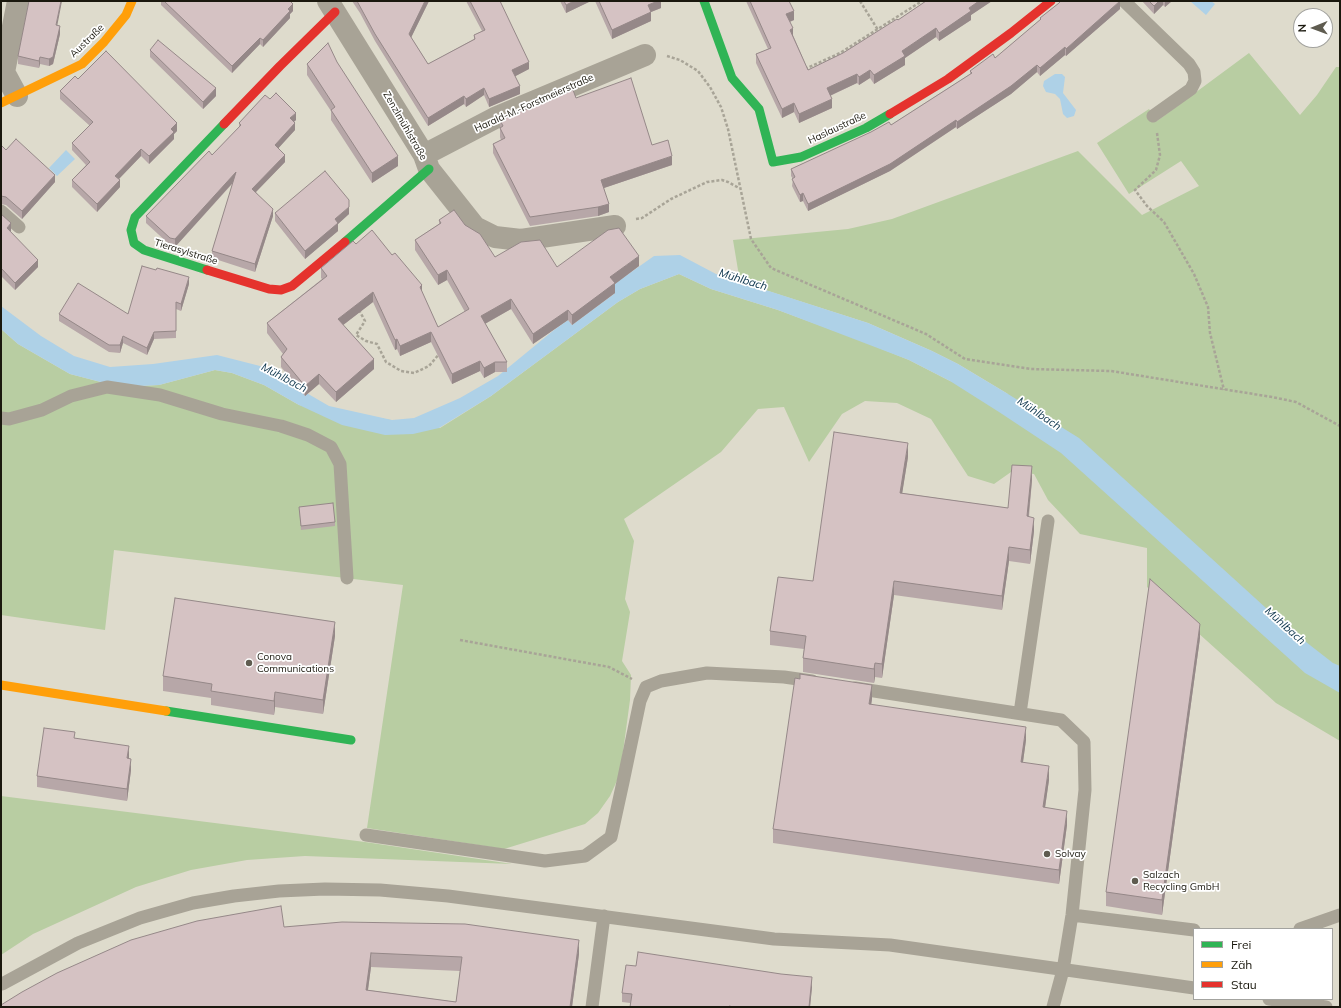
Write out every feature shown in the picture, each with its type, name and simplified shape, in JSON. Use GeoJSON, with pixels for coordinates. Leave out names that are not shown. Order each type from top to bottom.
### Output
{"type":"FeatureCollection","features":[{"type":"Feature","properties":{"kind":"street"},"geometry":{"type":"LineString","coordinates":[[9,99],[4,72],[18,1]]}},
{"type":"Feature","properties":{"kind":"street","name":"Austraße"},"geometry":{"type":"LineString","coordinates":[[9,99],[82,64],[104,42],[126,15],[132,1]]}},
{"type":"Feature","properties":{"kind":"street","name":"Haslaustraße"},"geometry":{"type":"LineString","coordinates":[[704,1],[732,78],[759,108],[773,162],[801,157],[866,128],[948,79],[1011,33],[1051,1]]}},
{"type":"Feature","properties":{"kind":"street","name":"Zenzlmühlstraße"},"geometry":{"type":"LineString","coordinates":[[332,7],[426,162],[475,227],[495,238],[521,240],[615,226]]}},
{"type":"Feature","properties":{"kind":"street","name":"Tierasylstraße"},"geometry":{"type":"LineString","coordinates":[[332,7],[322,23],[135,217],[131,230],[134,243],[144,250],[270,289],[281,290],[292,286],[319,264],[426,162]]}},
{"type":"Feature","properties":{"kind":"street","name":"Harald-M.-Forstmeierstraße"},"geometry":{"type":"LineString","coordinates":[[426,162],[495,118],[645,55]]}},
{"type":"Feature","properties":{"kind":"street"},"geometry":{"type":"LineString","coordinates":[[1,685],[351,740]]}},
{"type":"Feature","properties":{"kind":"lane"},"geometry":{"type":"LineString","coordinates":[[1124,1],[1189,64],[1194,72],[1195,81],[1191,89],[1153,116]]}},
{"type":"Feature","properties":{"kind":"lane"},"geometry":{"type":"LineString","coordinates":[[1,211],[19,227]]}},
{"type":"Feature","properties":{"kind":"lane"},"geometry":{"type":"LineString","coordinates":[[1,418],[9,419],[42,410],[71,396],[107,386],[160,395],[222,414],[281,426],[308,435],[331,447],[340,464],[347,578]]}},
{"type":"Feature","properties":{"kind":"lane"},"geometry":{"type":"LineString","coordinates":[[1020,713],[1048,521]]}},
{"type":"Feature","properties":{"kind":"lane"},"geometry":{"type":"LineString","coordinates":[[366,835],[545,861],[585,856],[611,837],[640,701],[646,687],[661,681],[708,673],[784,677],[823,683]]}},
{"type":"Feature","properties":{"kind":"lane"},"geometry":{"type":"LineString","coordinates":[[839,685],[1061,720],[1084,742],[1085,790],[1072,915],[1063,970],[1053,1007]]}},
{"type":"Feature","properties":{"kind":"lane"},"geometry":{"type":"LineString","coordinates":[[2,984],[78,943],[140,918],[193,903],[278,891],[325,889],[380,890],[448,896],[774,939],[890,945],[1193,988]]}},
{"type":"Feature","properties":{"kind":"lane"},"geometry":{"type":"LineString","coordinates":[[1072,915],[1193,930]]}},
{"type":"Feature","properties":{"kind":"lane"},"geometry":{"type":"LineString","coordinates":[[1303,928],[1340,915]]}},
{"type":"Feature","properties":{"kind":"lane"},"geometry":{"type":"LineString","coordinates":[[592,1007],[604,916]]}},
{"type":"Feature","properties":{"kind":"lane"},"geometry":{"type":"LineString","coordinates":[[1276,1000],[1326,1007]]}},
{"type":"Feature","properties":{"kind":"path"},"geometry":{"type":"LineString","coordinates":[[860,1],[878,30]]}},
{"type":"Feature","properties":{"kind":"path"},"geometry":{"type":"LineString","coordinates":[[802,70],[840,53],[922,1]]}},
{"type":"Feature","properties":{"kind":"path"},"geometry":{"type":"LineString","coordinates":[[645,55],[663,55],[680,60],[698,71],[710,87],[721,107],[728,129],[739,189],[751,239],[771,268],[926,334],[965,359],[1031,369],[1111,371],[1272,397],[1296,402],[1340,426]]}},
{"type":"Feature","properties":{"kind":"path"},"geometry":{"type":"LineString","coordinates":[[1153,116],[1160,155],[1156,170],[1136,190],[1147,206],[1164,222],[1194,274],[1208,307],[1210,333],[1224,390]]}},
{"type":"Feature","properties":{"kind":"path"},"geometry":{"type":"LineString","coordinates":[[615,226],[642,218],[671,199],[707,182],[722,180],[739,189]]}},
{"type":"Feature","properties":{"kind":"path"},"geometry":{"type":"LineString","coordinates":[[358,309],[365,321],[356,335],[366,341],[378,344],[386,362],[402,371],[414,373],[429,366],[443,350]]}},
{"type":"Feature","properties":{"kind":"path"},"geometry":{"type":"LineString","coordinates":[[460,640],[609,667],[646,687]]}},
{"type":"Feature","properties":{"kind":"green space"},"geometry":{"type":"Polygon","coordinates":[[[1249,53],[1300,115],[1317,95],[1336,67],[1340,67],[1340,741],[1276,703],[1147,587],[1147,548],[1080,534],[1048,500],[1034,474],[1011,472],[994,484],[968,476],[931,419],[897,403],[865,401],[842,414],[809,462],[784,407],[758,409],[721,452],[624,519],[634,541],[625,599],[630,612],[622,661],[631,675],[630,700],[620,774],[610,796],[598,813],[585,824],[504,849],[367,828],[403,585],[114,550],[105,630],[1,615],[1,329],[18,344],[70,374],[120,387],[159,385],[215,370],[232,373],[264,385],[299,405],[440,428],[491,396],[618,302],[640,289],[679,274],[711,289],[778,310],[862,341],[909,360],[950,381],[1008,394],[958,364],[868,323],[740,282],[733,240],[848,229],[892,219],[1078,151],[1142,215],[1199,186],[1181,161],[1129,194],[1097,143],[1149,109],[1157,121],[1249,53]]]}},
{"type":"Feature","properties":{"kind":"green space"},"geometry":{"type":"Polygon","coordinates":[[[1,796],[365,842],[512,864],[305,856],[247,860],[191,870],[136,887],[33,934],[1,955],[1,796]]]}},
{"type":"Feature","properties":{"kind":"water"},"geometry":{"type":"Polygon","coordinates":[[[1190,1],[1211,1],[1215,4],[1206,15],[1190,1]]]}},
{"type":"Feature","properties":{"kind":"water"},"geometry":{"type":"Polygon","coordinates":[[[1055,74],[1062,74],[1065,77],[1063,93],[1076,110],[1074,116],[1067,118],[1063,114],[1060,99],[1055,94],[1046,92],[1043,86],[1044,81],[1055,74]]]}},
{"type":"Feature","properties":{"kind":"water"},"geometry":{"type":"Polygon","coordinates":[[[66,150],[75,159],[57,176],[49,168],[66,150]]]}},
{"type":"Feature","properties":{"kind":"water","name":"Mühlbach"},"geometry":{"type":"Polygon","coordinates":[[[680,255],[716,274],[868,323],[932,351],[958,364],[1079,438],[1288,628],[1333,663],[1340,666],[1340,693],[1305,673],[1061,453],[999,412],[950,381],[909,360],[778,310],[711,289],[679,274],[640,289],[618,302],[491,396],[439,428],[413,434],[385,435],[342,425],[299,405],[264,385],[232,373],[215,370],[159,385],[120,387],[70,374],[18,344],[1,329],[1,306],[41,336],[74,356],[110,367],[153,364],[217,355],[260,366],[329,406],[392,420],[414,418],[460,398],[498,376],[568,320],[572,325],[614,294],[610,287],[654,256],[680,255]]]}},
{"type":"Feature","properties":{"kind":"building"},"geometry":{"type":"Polygon","coordinates":[[[29,1],[61,1],[56,25],[60,26],[53,57],[49,59],[40,57],[39,61],[18,56],[29,1]]]}},
{"type":"Feature","properties":{"kind":"building"},"geometry":{"type":"Polygon","coordinates":[[[164,1],[290,1],[293,4],[288,9],[290,11],[263,40],[260,38],[232,66],[164,1]]]}},
{"type":"Feature","properties":{"kind":"building"},"geometry":{"type":"Polygon","coordinates":[[[357,1],[425,1],[409,34],[428,64],[475,39],[474,35],[485,30],[470,1],[500,1],[529,62],[512,70],[520,86],[489,99],[484,88],[466,99],[464,96],[428,118],[375,34],[357,1]]]}},
{"type":"Feature","properties":{"kind":"building"},"geometry":{"type":"Polygon","coordinates":[[[564,1],[574,1],[566,5],[564,1]]]}},
{"type":"Feature","properties":{"kind":"building"},"geometry":{"type":"Polygon","coordinates":[[[599,1],[658,1],[648,5],[651,12],[612,30],[599,1]]]}},
{"type":"Feature","properties":{"kind":"building"},"geometry":{"type":"Polygon","coordinates":[[[750,1],[789,1],[794,11],[786,14],[793,28],[790,30],[808,70],[843,53],[897,19],[898,20],[926,1],[979,1],[969,8],[971,11],[939,33],[936,28],[902,51],[905,56],[874,75],[870,70],[859,77],[857,74],[827,88],[832,99],[799,114],[794,103],[782,109],[756,54],[771,48],[750,1]]]}},
{"type":"Feature","properties":{"kind":"building"},"geometry":{"type":"Polygon","coordinates":[[[1061,1],[1120,1],[1066,49],[1065,47],[1040,68],[1037,65],[1011,86],[957,122],[956,120],[890,164],[808,204],[803,193],[800,195],[792,179],[795,177],[791,169],[871,132],[889,122],[891,125],[972,73],[970,71],[993,54],[995,58],[1061,1]]]}},
{"type":"Feature","properties":{"kind":"building"},"geometry":{"type":"Polygon","coordinates":[[[1149,1],[1159,1],[1154,6],[1149,1]]]}},
{"type":"Feature","properties":{"kind":"building"},"geometry":{"type":"Polygon","coordinates":[[[158,40],[216,88],[203,102],[150,50],[158,40]]]}},
{"type":"Feature","properties":{"kind":"building"},"geometry":{"type":"Polygon","coordinates":[[[328,43],[337,62],[398,156],[372,173],[331,110],[335,107],[307,64],[328,43]]]}},
{"type":"Feature","properties":{"kind":"building"},"geometry":{"type":"Polygon","coordinates":[[[106,51],[177,123],[171,129],[174,132],[149,156],[141,149],[115,176],[120,180],[97,204],[72,180],[90,162],[72,143],[93,122],[60,91],[75,76],[78,79],[106,51]]]}},
{"type":"Feature","properties":{"kind":"building"},"geometry":{"type":"Polygon","coordinates":[[[631,78],[652,145],[668,140],[672,156],[601,180],[609,204],[530,217],[493,144],[505,138],[500,128],[503,126],[500,120],[573,90],[576,98],[631,78]]]}},
{"type":"Feature","properties":{"kind":"building"},"geometry":{"type":"Polygon","coordinates":[[[276,93],[296,113],[290,118],[295,123],[275,145],[285,155],[252,189],[273,209],[255,264],[212,251],[236,172],[175,239],[170,238],[146,216],[209,151],[212,155],[241,125],[239,123],[265,95],[270,99],[276,93]]]}},
{"type":"Feature","properties":{"kind":"building"},"geometry":{"type":"Polygon","coordinates":[[[16,139],[55,175],[22,211],[6,197],[1,196],[1,145],[6,150],[16,139]]]}},
{"type":"Feature","properties":{"kind":"building"},"geometry":{"type":"Polygon","coordinates":[[[325,171],[349,200],[349,207],[335,219],[338,223],[305,251],[275,213],[325,171]]]}},
{"type":"Feature","properties":{"kind":"building"},"geometry":{"type":"Polygon","coordinates":[[[454,210],[465,225],[480,234],[495,257],[521,242],[540,240],[557,267],[608,230],[619,228],[639,256],[610,277],[615,283],[572,315],[568,310],[533,334],[511,299],[481,316],[507,362],[495,362],[484,368],[480,361],[452,374],[431,332],[400,346],[397,339],[395,340],[373,292],[338,319],[374,359],[336,392],[319,374],[305,386],[281,357],[287,349],[267,323],[327,276],[321,268],[353,241],[356,244],[372,230],[392,255],[395,253],[422,285],[420,287],[438,327],[469,309],[447,270],[438,275],[415,240],[441,223],[439,220],[454,210]]]}},
{"type":"Feature","properties":{"kind":"building"},"geometry":{"type":"Polygon","coordinates":[[[1,214],[11,223],[7,228],[38,260],[15,283],[1,268],[1,214]]]}},
{"type":"Feature","properties":{"kind":"building"},"geometry":{"type":"Polygon","coordinates":[[[142,266],[156,270],[157,268],[189,277],[181,304],[176,302],[176,331],[154,332],[147,348],[123,336],[120,345],[109,345],[59,314],[78,283],[128,314],[142,266]]]}},
{"type":"Feature","properties":{"kind":"building"},"geometry":{"type":"Polygon","coordinates":[[[834,432],[908,443],[900,493],[1008,508],[1012,465],[1032,466],[1027,516],[1034,518],[1030,550],[1009,547],[1002,596],[894,581],[882,664],[875,663],[874,669],[803,658],[806,636],[770,631],[778,577],[813,581],[834,432]]]}},
{"type":"Feature","properties":{"kind":"building"},"geometry":{"type":"Polygon","coordinates":[[[333,503],[335,522],[301,526],[299,507],[333,503]]]}},
{"type":"Feature","properties":{"kind":"building"},"geometry":{"type":"Polygon","coordinates":[[[1150,579],[1200,624],[1162,900],[1106,892],[1150,579]]]}},
{"type":"Feature","properties":{"kind":"building","name":"Conova Communications"},"geometry":{"type":"Polygon","coordinates":[[[175,598],[335,622],[323,700],[275,692],[274,701],[211,691],[212,684],[163,676],[175,598]]]}},
{"type":"Feature","properties":{"kind":"building"},"geometry":{"type":"Polygon","coordinates":[[[800,674],[872,685],[869,704],[1026,727],[1021,762],[1049,766],[1043,807],[1067,811],[1059,870],[773,829],[795,678],[800,679],[800,674]]]}},
{"type":"Feature","properties":{"kind":"building"},"geometry":{"type":"Polygon","coordinates":[[[44,728],[75,732],[74,738],[129,746],[127,758],[131,759],[127,789],[37,776],[44,728]]]}},
{"type":"Feature","properties":{"kind":"building"},"geometry":{"type":"Polygon","coordinates":[[[281,906],[284,927],[342,922],[465,924],[579,940],[570,1007],[1,1007],[1,1005],[22,992],[57,973],[131,940],[197,921],[281,906]],[[371,953],[366,990],[456,1002],[462,957],[371,953]]]}},
{"type":"Feature","properties":{"kind":"building"},"geometry":{"type":"Polygon","coordinates":[[[638,952],[781,974],[812,977],[809,1007],[630,1007],[632,994],[622,993],[626,965],[636,966],[638,952]]]}},
{"type":"Feature","properties":{"kind":"traffic: fast"},"geometry":{"type":"LineString","coordinates":[[704,1],[732,78],[759,109],[773,162],[801,157],[866,128],[890,114]]}},
{"type":"Feature","properties":{"kind":"traffic: fast"},"geometry":{"type":"LineString","coordinates":[[207,270],[144,250],[134,243],[131,230],[135,217],[224,124]]}},
{"type":"Feature","properties":{"kind":"traffic: fast"},"geometry":{"type":"LineString","coordinates":[[345,242],[429,169]]}},
{"type":"Feature","properties":{"kind":"traffic: fast"},"geometry":{"type":"LineString","coordinates":[[166,711],[351,740]]}},
{"type":"Feature","properties":{"kind":"traffic: slow"},"geometry":{"type":"LineString","coordinates":[[1,103],[82,64],[104,42],[126,15],[132,1]]}},
{"type":"Feature","properties":{"kind":"traffic: slow"},"geometry":{"type":"LineString","coordinates":[[1,685],[166,711]]}},
{"type":"Feature","properties":{"kind":"traffic: jam"},"geometry":{"type":"LineString","coordinates":[[890,114],[948,79],[1011,33],[1051,1]]}},
{"type":"Feature","properties":{"kind":"traffic: jam"},"geometry":{"type":"LineString","coordinates":[[224,124],[335,12]]}},
{"type":"Feature","properties":{"kind":"traffic: jam"},"geometry":{"type":"LineString","coordinates":[[207,270],[269,289],[281,290],[292,286],[345,242]]}},
{"type":"Feature","properties":{"kind":"place","name":"Conova Communications"},"geometry":{"type":"Point","coordinates":[249,663]}},
{"type":"Feature","properties":{"kind":"place","name":"Solvay"},"geometry":{"type":"Point","coordinates":[1047,854]}},
{"type":"Feature","properties":{"kind":"place","name":"Salzach Recycling GmbH"},"geometry":{"type":"Point","coordinates":[1135,881]}}]}
